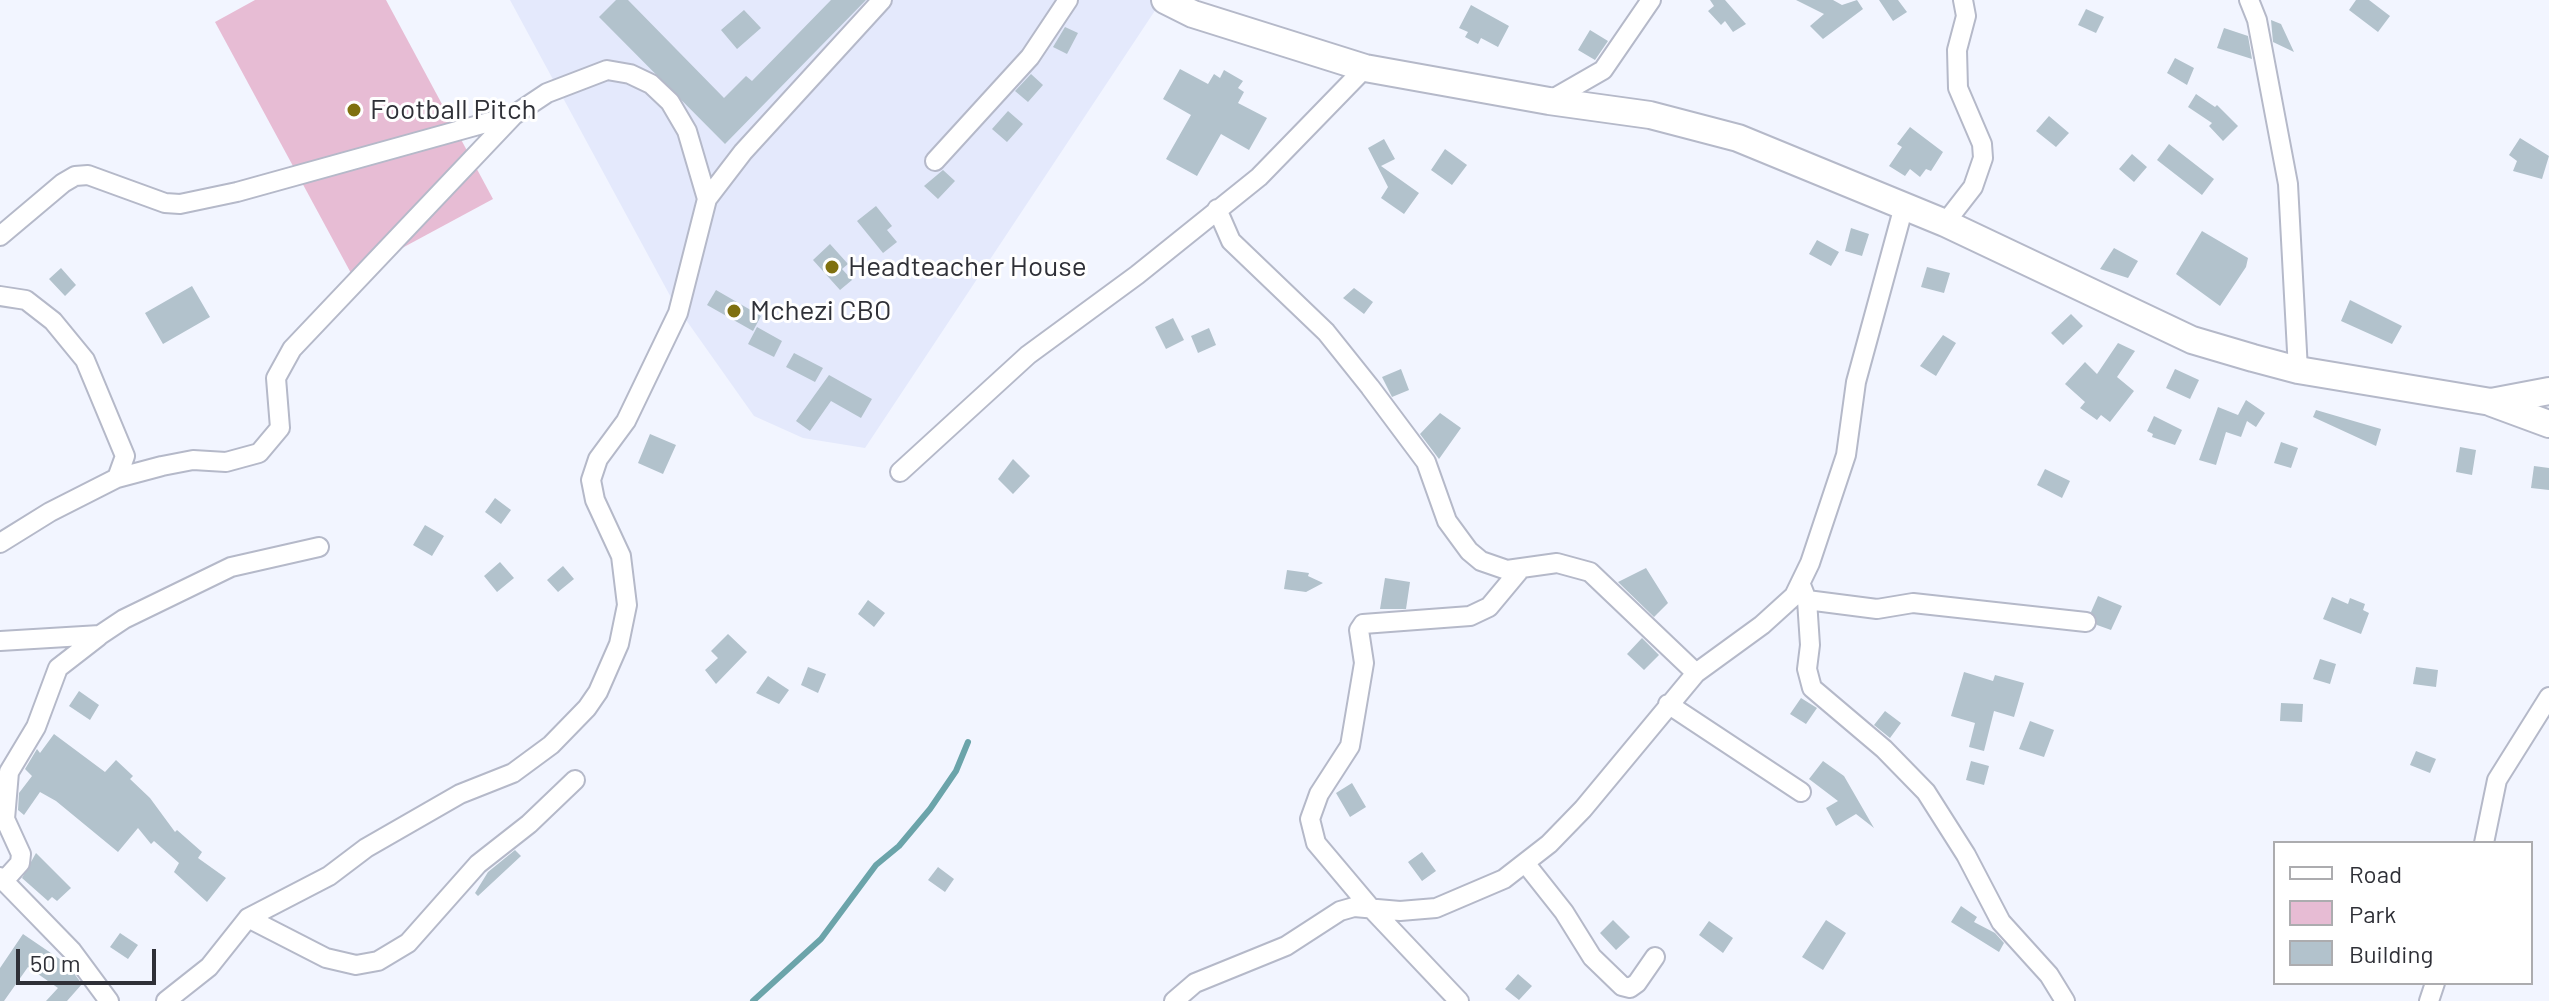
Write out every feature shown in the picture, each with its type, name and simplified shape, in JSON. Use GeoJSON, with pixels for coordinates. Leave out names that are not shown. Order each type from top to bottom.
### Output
{"type":"FeatureCollection","features":[{"type":"Feature","properties":{"kind":"street"},"geometry":{"type":"LineString","coordinates":[[166,1001],[209,967],[248,918],[329,876],[366,848],[460,794],[513,773],[531,762],[578,718],[598,692],[619,644],[627,605],[621,556],[595,500],[591,480],[598,459],[633,408],[678,313],[707,199],[833,49],[882,0]]}},
{"type":"Feature","properties":{"kind":"street"},"geometry":{"type":"LineString","coordinates":[[935,161],[1030,57],[1068,0]]}},
{"type":"Feature","properties":{"kind":"street"},"geometry":{"type":"LineString","coordinates":[[1165,0],[1193,14],[1365,68],[1549,101],[1650,115],[1738,138],[1945,223],[2180,335],[2298,370],[2491,402],[2549,424]]}},
{"type":"Feature","properties":{"kind":"street"},"geometry":{"type":"LineString","coordinates":[[1549,101],[1603,70],[1651,0]]}},
{"type":"Feature","properties":{"kind":"street"},"geometry":{"type":"LineString","coordinates":[[1945,223],[1973,187],[1983,158],[1982,144],[1958,88],[1957,50],[1966,16],[1963,0]]}},
{"type":"Feature","properties":{"kind":"street"},"geometry":{"type":"LineString","coordinates":[[2249,0],[2257,20],[2288,184],[2298,370]]}},
{"type":"Feature","properties":{"kind":"street"},"geometry":{"type":"LineString","coordinates":[[900,472],[1028,355],[1137,275],[1259,177],[1365,68]]}},
{"type":"Feature","properties":{"kind":"street"},"geometry":{"type":"LineString","coordinates":[[0,236],[75,176],[88,175],[165,203],[180,204],[237,192],[514,115],[578,79],[607,70],[630,74],[651,84],[670,102],[699,161],[707,199]]}},
{"type":"Feature","properties":{"kind":"street"},"geometry":{"type":"LineString","coordinates":[[0,543],[50,512],[117,478],[193,460],[226,462],[259,453],[280,428],[276,378],[292,349],[514,115]]}},
{"type":"Feature","properties":{"kind":"street"},"geometry":{"type":"LineString","coordinates":[[1904,206],[1856,382],[1846,455],[1804,593],[1810,645],[1807,669],[1812,688],[1884,749],[1926,792],[1966,855],[2001,922],[2049,975],[2065,1001]]}},
{"type":"Feature","properties":{"kind":"street"},"geometry":{"type":"LineString","coordinates":[[1217,209],[1231,241],[1326,332],[1426,462],[1447,521],[1469,551],[1492,566],[1519,571],[1557,563],[1590,572],[1696,673]]}},
{"type":"Feature","properties":{"kind":"street"},"geometry":{"type":"LineString","coordinates":[[0,296],[26,300],[53,321],[85,360],[125,456],[117,478]]}},
{"type":"Feature","properties":{"kind":"street"},"geometry":{"type":"LineString","coordinates":[[2491,402],[2549,391]]}},
{"type":"Feature","properties":{"kind":"street"},"geometry":{"type":"LineString","coordinates":[[109,1001],[72,951],[2,880],[20,863],[21,854],[5,819],[9,772],[36,727],[58,668],[100,635],[124,619],[231,567],[319,547]]}},
{"type":"Feature","properties":{"kind":"street"},"geometry":{"type":"LineString","coordinates":[[1459,1001],[1370,907],[1316,843],[1310,819],[1319,794],[1350,746],[1364,663],[1359,630],[1369,622],[1470,616],[1497,600],[1519,571]]}},
{"type":"Feature","properties":{"kind":"street"},"geometry":{"type":"LineString","coordinates":[[1174,1001],[1195,983],[1286,946],[1340,911],[1370,907],[1400,911],[1436,908],[1504,879],[1526,864],[1583,809],[1696,673],[1804,593],[1877,609],[1913,603],[2086,622]]}},
{"type":"Feature","properties":{"kind":"street"},"geometry":{"type":"LineString","coordinates":[[0,641],[100,635]]}},
{"type":"Feature","properties":{"kind":"street"},"geometry":{"type":"LineString","coordinates":[[2484,841],[2497,780],[2549,697]]}},
{"type":"Feature","properties":{"kind":"street"},"geometry":{"type":"LineString","coordinates":[[1668,704],[1801,792]]}},
{"type":"Feature","properties":{"kind":"street"},"geometry":{"type":"LineString","coordinates":[[248,918],[326,958],[356,965],[378,961],[408,943],[478,864],[529,824],[575,780]]}},
{"type":"Feature","properties":{"kind":"street"},"geometry":{"type":"LineString","coordinates":[[1526,864],[1564,912],[1592,957],[1622,986],[1630,988],[1637,983],[1655,957]]}},
{"type":"Feature","properties":{"kind":"shaded area"},"geometry":{"type":"Polygon","coordinates":[[[510,0],[1162,0],[865,448],[803,438],[754,416],[674,303],[510,0]]]}},
{"type":"Feature","properties":{"kind":"green space","name":"Football Pitch"},"geometry":{"type":"Polygon","coordinates":[[[255,0],[386,0],[493,199],[352,275],[215,22],[255,0]]]}},
{"type":"Feature","properties":{"kind":"building"},"geometry":{"type":"Polygon","coordinates":[[[616,0],[628,0],[724,98],[746,76],[752,81],[831,0],[866,0],[725,144],[599,17],[616,0]]]}},
{"type":"Feature","properties":{"kind":"building"},"geometry":{"type":"Polygon","coordinates":[[[1710,0],[1725,0],[1746,24],[1733,32],[1725,21],[1721,25],[1708,11],[1714,6],[1710,0]]]}},
{"type":"Feature","properties":{"kind":"building"},"geometry":{"type":"Polygon","coordinates":[[[1796,0],[1833,0],[1842,5],[1857,0],[1863,9],[1823,39],[1810,26],[1824,14],[1796,0]]]}},
{"type":"Feature","properties":{"kind":"building"},"geometry":{"type":"Polygon","coordinates":[[[1879,0],[1898,0],[1907,12],[1893,21],[1879,0]]]}},
{"type":"Feature","properties":{"kind":"building"},"geometry":{"type":"Polygon","coordinates":[[[2356,0],[2369,0],[2390,16],[2378,32],[2349,10],[2356,0]]]}},
{"type":"Feature","properties":{"kind":"building"},"geometry":{"type":"Polygon","coordinates":[[[1471,5],[1509,26],[1498,47],[1481,38],[1478,44],[1465,37],[1468,32],[1459,28],[1471,5]]]}},
{"type":"Feature","properties":{"kind":"building"},"geometry":{"type":"Polygon","coordinates":[[[2086,9],[2104,17],[2096,33],[2078,25],[2086,9]]]}},
{"type":"Feature","properties":{"kind":"building"},"geometry":{"type":"Polygon","coordinates":[[[744,10],[761,28],[737,49],[721,30],[744,10]]]}},
{"type":"Feature","properties":{"kind":"building"},"geometry":{"type":"Polygon","coordinates":[[[2271,20],[2281,24],[2294,52],[2273,42],[2271,20]]]}},
{"type":"Feature","properties":{"kind":"building"},"geometry":{"type":"Polygon","coordinates":[[[1065,27],[1078,33],[1067,54],[1053,47],[1065,27]]]}},
{"type":"Feature","properties":{"kind":"building"},"geometry":{"type":"Polygon","coordinates":[[[2224,28],[2248,36],[2252,59],[2217,48],[2224,28]]]}},
{"type":"Feature","properties":{"kind":"building"},"geometry":{"type":"Polygon","coordinates":[[[1590,30],[1608,41],[1595,60],[1578,50],[1590,30]]]}},
{"type":"Feature","properties":{"kind":"building"},"geometry":{"type":"Polygon","coordinates":[[[2175,58],[2194,68],[2187,85],[2167,73],[2175,58]]]}},
{"type":"Feature","properties":{"kind":"building"},"geometry":{"type":"Polygon","coordinates":[[[1180,69],[1208,84],[1214,74],[1220,78],[1224,70],[1243,81],[1238,88],[1244,92],[1238,103],[1267,118],[1249,150],[1221,134],[1197,176],[1166,159],[1191,115],[1163,99],[1180,69]]]}},
{"type":"Feature","properties":{"kind":"building"},"geometry":{"type":"Polygon","coordinates":[[[1031,74],[1043,85],[1028,102],[1015,91],[1031,74]]]}},
{"type":"Feature","properties":{"kind":"building"},"geometry":{"type":"Polygon","coordinates":[[[2196,94],[2215,107],[2217,105],[2238,126],[2223,141],[2209,126],[2212,123],[2188,107],[2196,94]]]}},
{"type":"Feature","properties":{"kind":"building"},"geometry":{"type":"Polygon","coordinates":[[[1008,111],[1023,124],[1007,142],[992,129],[1008,111]]]}},
{"type":"Feature","properties":{"kind":"building"},"geometry":{"type":"Polygon","coordinates":[[[2049,116],[2069,133],[2056,147],[2036,131],[2049,116]]]}},
{"type":"Feature","properties":{"kind":"building"},"geometry":{"type":"Polygon","coordinates":[[[1910,127],[1943,152],[1931,171],[1926,169],[1920,177],[1910,169],[1905,176],[1889,166],[1902,147],[1897,144],[1910,127]]]}},
{"type":"Feature","properties":{"kind":"building"},"geometry":{"type":"Polygon","coordinates":[[[2520,138],[2549,156],[2542,179],[2513,171],[2517,161],[2509,155],[2520,138]]]}},
{"type":"Feature","properties":{"kind":"building"},"geometry":{"type":"Polygon","coordinates":[[[1384,139],[1395,159],[1381,166],[1419,193],[1404,214],[1381,198],[1388,187],[1368,148],[1384,139]]]}},
{"type":"Feature","properties":{"kind":"building"},"geometry":{"type":"Polygon","coordinates":[[[2169,144],[2214,179],[2202,195],[2157,160],[2169,144]]]}},
{"type":"Feature","properties":{"kind":"building"},"geometry":{"type":"Polygon","coordinates":[[[1445,149],[1467,165],[1452,185],[1431,170],[1445,149]]]}},
{"type":"Feature","properties":{"kind":"building"},"geometry":{"type":"Polygon","coordinates":[[[2132,154],[2147,167],[2134,182],[2119,169],[2132,154]]]}},
{"type":"Feature","properties":{"kind":"building"},"geometry":{"type":"Polygon","coordinates":[[[943,170],[955,181],[938,199],[924,186],[943,170]]]}},
{"type":"Feature","properties":{"kind":"building"},"geometry":{"type":"Polygon","coordinates":[[[876,206],[892,226],[887,230],[897,242],[883,253],[857,221],[876,206]]]}},
{"type":"Feature","properties":{"kind":"building"},"geometry":{"type":"Polygon","coordinates":[[[1851,228],[1869,234],[1862,256],[1845,251],[1851,228]]]}},
{"type":"Feature","properties":{"kind":"building"},"geometry":{"type":"Polygon","coordinates":[[[2202,231],[2248,258],[2246,267],[2220,306],[2176,274],[2202,231]]]}},
{"type":"Feature","properties":{"kind":"building"},"geometry":{"type":"Polygon","coordinates":[[[1817,240],[1839,252],[1831,266],[1809,254],[1817,240]]]}},
{"type":"Feature","properties":{"kind":"building","name":"Headteacher House"},"geometry":{"type":"Polygon","coordinates":[[[830,244],[848,264],[842,269],[852,280],[840,290],[813,260],[830,244]]]}},
{"type":"Feature","properties":{"kind":"building"},"geometry":{"type":"Polygon","coordinates":[[[2114,248],[2138,261],[2128,278],[2100,269],[2114,248]]]}},
{"type":"Feature","properties":{"kind":"building"},"geometry":{"type":"Polygon","coordinates":[[[1927,267],[1950,273],[1944,293],[1921,287],[1927,267]]]}},
{"type":"Feature","properties":{"kind":"building"},"geometry":{"type":"Polygon","coordinates":[[[61,268],[76,285],[65,296],[49,279],[61,268]]]}},
{"type":"Feature","properties":{"kind":"building"},"geometry":{"type":"Polygon","coordinates":[[[192,286],[210,317],[163,344],[145,313],[192,286]]]}},
{"type":"Feature","properties":{"kind":"building"},"geometry":{"type":"Polygon","coordinates":[[[1354,288],[1373,302],[1364,314],[1343,298],[1354,288]]]}},
{"type":"Feature","properties":{"kind":"building","name":"Mchezi CBO"},"geometry":{"type":"Polygon","coordinates":[[[716,290],[761,316],[753,331],[707,305],[716,290]]]}},
{"type":"Feature","properties":{"kind":"building"},"geometry":{"type":"Polygon","coordinates":[[[2350,300],[2402,326],[2392,344],[2341,321],[2350,300]]]}},
{"type":"Feature","properties":{"kind":"building"},"geometry":{"type":"Polygon","coordinates":[[[2071,314],[2083,326],[2063,345],[2051,333],[2071,314]]]}},
{"type":"Feature","properties":{"kind":"building"},"geometry":{"type":"Polygon","coordinates":[[[1173,318],[1184,340],[1166,349],[1155,327],[1173,318]]]}},
{"type":"Feature","properties":{"kind":"building"},"geometry":{"type":"Polygon","coordinates":[[[757,327],[782,341],[774,357],[748,344],[757,327]]]}},
{"type":"Feature","properties":{"kind":"building"},"geometry":{"type":"Polygon","coordinates":[[[1209,328],[1216,345],[1198,353],[1191,336],[1209,328]]]}},
{"type":"Feature","properties":{"kind":"building"},"geometry":{"type":"Polygon","coordinates":[[[1943,335],[1956,343],[1936,376],[1920,366],[1943,335]]]}},
{"type":"Feature","properties":{"kind":"building"},"geometry":{"type":"Polygon","coordinates":[[[2118,343],[2135,351],[2117,377],[2134,391],[2110,422],[2101,415],[2097,420],[2080,408],[2085,402],[2065,384],[2085,362],[2097,374],[2118,343]]]}},
{"type":"Feature","properties":{"kind":"building"},"geometry":{"type":"Polygon","coordinates":[[[794,353],[823,368],[815,382],[786,367],[794,353]]]}},
{"type":"Feature","properties":{"kind":"building"},"geometry":{"type":"Polygon","coordinates":[[[1401,369],[1409,390],[1392,397],[1382,377],[1401,369]]]}},
{"type":"Feature","properties":{"kind":"building"},"geometry":{"type":"Polygon","coordinates":[[[2175,369],[2199,380],[2190,399],[2166,388],[2175,369]]]}},
{"type":"Feature","properties":{"kind":"building"},"geometry":{"type":"Polygon","coordinates":[[[829,375],[872,399],[861,418],[831,401],[810,431],[796,421],[829,375]]]}},
{"type":"Feature","properties":{"kind":"building"},"geometry":{"type":"Polygon","coordinates":[[[2246,400],[2265,413],[2256,427],[2247,421],[2241,437],[2226,432],[2216,465],[2199,460],[2218,407],[2238,415],[2246,400]]]}},
{"type":"Feature","properties":{"kind":"building"},"geometry":{"type":"Polygon","coordinates":[[[2316,410],[2381,429],[2376,446],[2313,417],[2316,410]]]}},
{"type":"Feature","properties":{"kind":"building"},"geometry":{"type":"Polygon","coordinates":[[[1440,413],[1461,428],[1439,459],[1420,434],[1440,413]]]}},
{"type":"Feature","properties":{"kind":"building"},"geometry":{"type":"Polygon","coordinates":[[[2154,416],[2182,430],[2175,445],[2152,437],[2153,434],[2147,431],[2154,416]]]}},
{"type":"Feature","properties":{"kind":"building"},"geometry":{"type":"Polygon","coordinates":[[[650,434],[676,445],[663,474],[638,463],[650,434]]]}},
{"type":"Feature","properties":{"kind":"building"},"geometry":{"type":"Polygon","coordinates":[[[2281,442],[2298,448],[2291,468],[2274,463],[2281,442]]]}},
{"type":"Feature","properties":{"kind":"building"},"geometry":{"type":"Polygon","coordinates":[[[2460,447],[2476,450],[2472,475],[2456,472],[2460,447]]]}},
{"type":"Feature","properties":{"kind":"building"},"geometry":{"type":"Polygon","coordinates":[[[1013,459],[1030,476],[1013,494],[998,479],[1013,459]]]}},
{"type":"Feature","properties":{"kind":"building"},"geometry":{"type":"Polygon","coordinates":[[[2534,466],[2549,468],[2549,490],[2531,488],[2534,466]]]}},
{"type":"Feature","properties":{"kind":"building"},"geometry":{"type":"Polygon","coordinates":[[[2045,469],[2070,481],[2062,498],[2037,485],[2045,469]]]}},
{"type":"Feature","properties":{"kind":"building"},"geometry":{"type":"Polygon","coordinates":[[[495,498],[511,510],[501,524],[485,512],[495,498]]]}},
{"type":"Feature","properties":{"kind":"building"},"geometry":{"type":"Polygon","coordinates":[[[425,525],[444,536],[432,556],[413,545],[425,525]]]}},
{"type":"Feature","properties":{"kind":"building"},"geometry":{"type":"Polygon","coordinates":[[[500,562],[514,578],[497,592],[484,576],[500,562]]]}},
{"type":"Feature","properties":{"kind":"building"},"geometry":{"type":"Polygon","coordinates":[[[563,566],[574,579],[558,592],[547,580],[563,566]]]}},
{"type":"Feature","properties":{"kind":"building"},"geometry":{"type":"Polygon","coordinates":[[[1646,568],[1668,603],[1654,617],[1618,582],[1646,568]]]}},
{"type":"Feature","properties":{"kind":"building"},"geometry":{"type":"Polygon","coordinates":[[[1287,570],[1309,573],[1308,576],[1323,583],[1306,592],[1284,589],[1287,570]]]}},
{"type":"Feature","properties":{"kind":"building"},"geometry":{"type":"Polygon","coordinates":[[[1385,578],[1410,582],[1406,609],[1380,609],[1385,578]]]}},
{"type":"Feature","properties":{"kind":"building"},"geometry":{"type":"Polygon","coordinates":[[[2098,596],[2122,606],[2111,630],[2097,625],[2091,612],[2098,596]]]}},
{"type":"Feature","properties":{"kind":"building"},"geometry":{"type":"Polygon","coordinates":[[[2332,597],[2348,604],[2350,598],[2365,604],[2363,610],[2369,613],[2361,634],[2323,619],[2332,597]]]}},
{"type":"Feature","properties":{"kind":"building"},"geometry":{"type":"Polygon","coordinates":[[[868,600],[885,613],[874,627],[858,614],[868,600]]]}},
{"type":"Feature","properties":{"kind":"building"},"geometry":{"type":"Polygon","coordinates":[[[728,634],[747,652],[716,684],[705,670],[718,658],[711,651],[728,634]]]}},
{"type":"Feature","properties":{"kind":"building"},"geometry":{"type":"Polygon","coordinates":[[[1642,638],[1659,655],[1644,670],[1627,654],[1642,638]]]}},
{"type":"Feature","properties":{"kind":"building"},"geometry":{"type":"Polygon","coordinates":[[[2320,659],[2336,664],[2330,684],[2313,679],[2320,659]]]}},
{"type":"Feature","properties":{"kind":"building"},"geometry":{"type":"Polygon","coordinates":[[[808,667],[826,674],[818,693],[801,685],[808,667]]]}},
{"type":"Feature","properties":{"kind":"building"},"geometry":{"type":"Polygon","coordinates":[[[2416,667],[2438,670],[2436,687],[2413,684],[2416,667]]]}},
{"type":"Feature","properties":{"kind":"building"},"geometry":{"type":"Polygon","coordinates":[[[1964,672],[1993,681],[1995,675],[2024,683],[2014,717],[1994,711],[1984,751],[1969,747],[1975,723],[1951,716],[1964,672]]]}},
{"type":"Feature","properties":{"kind":"building"},"geometry":{"type":"Polygon","coordinates":[[[768,676],[789,690],[779,704],[756,693],[768,676]]]}},
{"type":"Feature","properties":{"kind":"building"},"geometry":{"type":"Polygon","coordinates":[[[79,691],[99,705],[90,720],[69,706],[79,691]]]}},
{"type":"Feature","properties":{"kind":"building"},"geometry":{"type":"Polygon","coordinates":[[[1801,698],[1817,708],[1806,724],[1790,714],[1801,698]]]}},
{"type":"Feature","properties":{"kind":"building"},"geometry":{"type":"Polygon","coordinates":[[[2281,703],[2303,704],[2302,722],[2280,721],[2281,703]]]}},
{"type":"Feature","properties":{"kind":"building"},"geometry":{"type":"Polygon","coordinates":[[[1885,711],[1901,723],[1890,738],[1874,725],[1885,711]]]}},
{"type":"Feature","properties":{"kind":"building"},"geometry":{"type":"Polygon","coordinates":[[[2030,721],[2054,730],[2044,757],[2019,749],[2030,721]]]}},
{"type":"Feature","properties":{"kind":"building"},"geometry":{"type":"Polygon","coordinates":[[[54,734],[105,772],[116,760],[133,776],[130,779],[150,798],[175,832],[177,830],[202,852],[198,858],[226,878],[207,902],[174,872],[179,863],[154,841],[151,844],[138,828],[118,852],[56,801],[40,792],[24,815],[18,810],[19,793],[32,776],[25,769],[37,749],[40,753],[54,734]]]}},
{"type":"Feature","properties":{"kind":"building"},"geometry":{"type":"Polygon","coordinates":[[[2416,751],[2436,759],[2430,773],[2410,765],[2416,751]]]}},
{"type":"Feature","properties":{"kind":"building"},"geometry":{"type":"Polygon","coordinates":[[[1823,761],[1844,776],[1874,828],[1856,814],[1836,826],[1826,808],[1838,801],[1809,779],[1823,761]]]}},
{"type":"Feature","properties":{"kind":"building"},"geometry":{"type":"Polygon","coordinates":[[[1971,761],[1989,766],[1984,785],[1966,780],[1971,761]]]}},
{"type":"Feature","properties":{"kind":"building"},"geometry":{"type":"Polygon","coordinates":[[[1352,783],[1366,807],[1350,817],[1336,793],[1352,783]]]}},
{"type":"Feature","properties":{"kind":"building"},"geometry":{"type":"Polygon","coordinates":[[[515,850],[521,856],[478,896],[475,893],[488,872],[515,850]]]}},
{"type":"Feature","properties":{"kind":"building"},"geometry":{"type":"Polygon","coordinates":[[[1422,852],[1436,871],[1422,881],[1408,862],[1422,852]]]}},
{"type":"Feature","properties":{"kind":"building"},"geometry":{"type":"Polygon","coordinates":[[[36,853],[71,888],[57,901],[52,897],[48,901],[22,878],[36,853]]]}},
{"type":"Feature","properties":{"kind":"building"},"geometry":{"type":"Polygon","coordinates":[[[938,867],[954,879],[945,892],[928,880],[938,867]]]}},
{"type":"Feature","properties":{"kind":"building"},"geometry":{"type":"Polygon","coordinates":[[[1961,906],[1977,917],[1974,922],[1995,933],[2004,943],[1999,952],[1951,922],[1961,906]]]}},
{"type":"Feature","properties":{"kind":"building"},"geometry":{"type":"Polygon","coordinates":[[[1613,920],[1630,937],[1616,950],[1600,933],[1613,920]]]}},
{"type":"Feature","properties":{"kind":"building"},"geometry":{"type":"Polygon","coordinates":[[[1826,920],[1846,933],[1823,970],[1802,957],[1826,920]]]}},
{"type":"Feature","properties":{"kind":"building"},"geometry":{"type":"Polygon","coordinates":[[[1709,921],[1733,938],[1723,953],[1699,935],[1709,921]]]}},
{"type":"Feature","properties":{"kind":"building"},"geometry":{"type":"Polygon","coordinates":[[[120,933],[138,945],[128,959],[110,947],[120,933]]]}},
{"type":"Feature","properties":{"kind":"building"},"geometry":{"type":"Polygon","coordinates":[[[23,934],[67,964],[82,984],[67,1001],[46,1001],[58,988],[28,967],[4,1001],[0,1001],[0,968],[23,934]]]}},
{"type":"Feature","properties":{"kind":"building"},"geometry":{"type":"Polygon","coordinates":[[[1518,974],[1532,986],[1519,1000],[1505,989],[1518,974]]]}},
{"type":"Feature","properties":{"kind":"waterway"},"geometry":{"type":"LineString","coordinates":[[753,1001],[821,939],[876,865],[899,846],[930,809],[956,771],[968,742]]}},
{"type":"Feature","properties":{"kind":"place","name":"Football Pitch"},"geometry":{"type":"Point","coordinates":[354,110]}},
{"type":"Feature","properties":{"kind":"place","name":"Headteacher House"},"geometry":{"type":"Point","coordinates":[832,267]}},
{"type":"Feature","properties":{"kind":"place","name":"Mchezi CBO"},"geometry":{"type":"Point","coordinates":[734,311]}}]}
